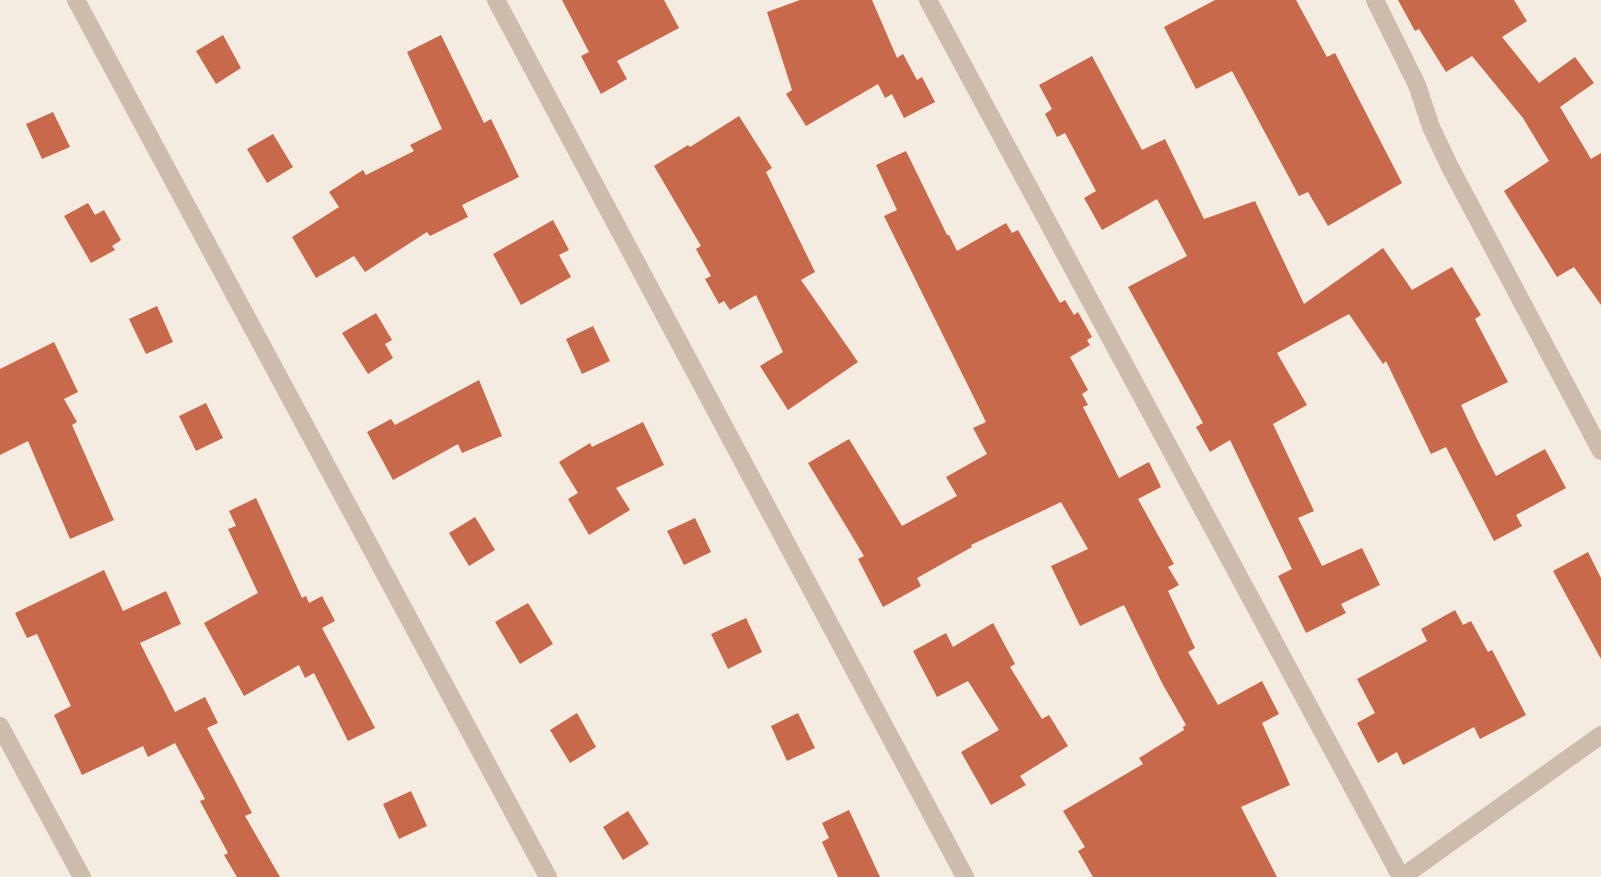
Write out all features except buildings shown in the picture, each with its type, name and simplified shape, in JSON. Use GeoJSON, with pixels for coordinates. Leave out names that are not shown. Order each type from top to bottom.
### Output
{"type":"FeatureCollection","features":[{"type":"Feature","properties":{"kind":"street"},"geometry":{"type":"LineString","coordinates":[[76,0],[548,877]]}},
{"type":"Feature","properties":{"kind":"street"},"geometry":{"type":"LineString","coordinates":[[496,0],[965,877]]}},
{"type":"Feature","properties":{"kind":"street"},"geometry":{"type":"LineString","coordinates":[[928,0],[1402,877],[1601,736]]}},
{"type":"Feature","properties":{"kind":"street"},"geometry":{"type":"LineString","coordinates":[[1375,0],[1417,85],[1431,127],[1450,167],[1601,451]]}},
{"type":"Feature","properties":{"kind":"street"},"geometry":{"type":"LineString","coordinates":[[0,726],[82,877]]}}]}
